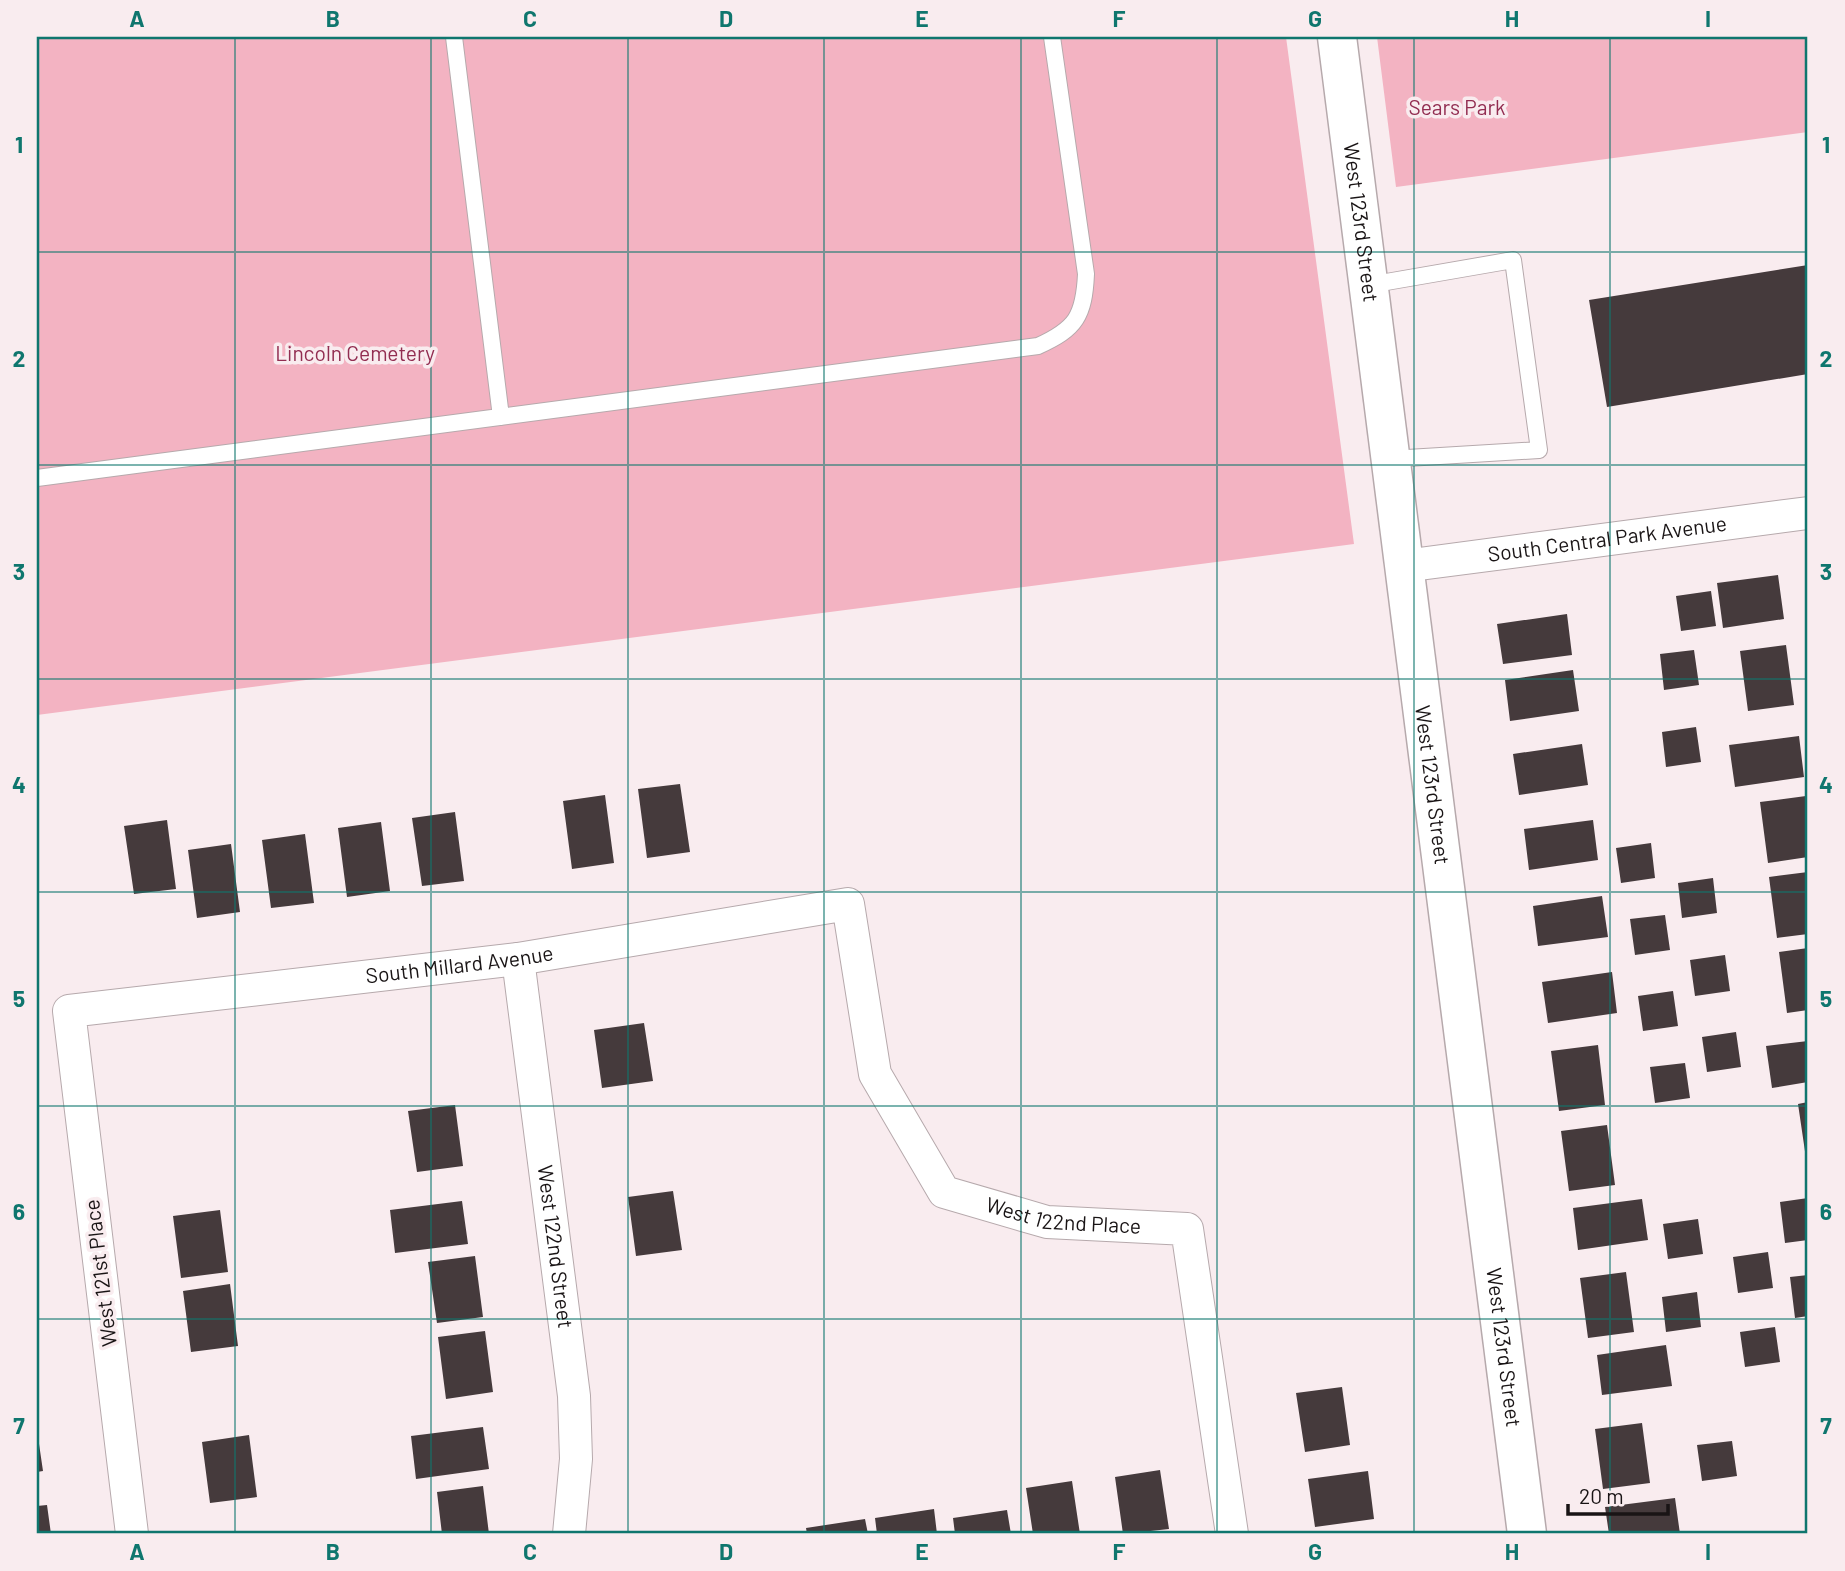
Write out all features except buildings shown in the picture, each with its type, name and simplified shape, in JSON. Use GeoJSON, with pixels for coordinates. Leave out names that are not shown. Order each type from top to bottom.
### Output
{"type":"FeatureCollection","features":[{"type":"Feature","properties":{"kind":"street","name":"West 123rd Street"},"geometry":{"type":"LineString","coordinates":[[1337,37],[1527,1534]]}},
{"type":"Feature","properties":{"kind":"street","name":"South Central Park Avenue"},"geometry":{"type":"LineString","coordinates":[[1404,566],[1808,513]]}},
{"type":"Feature","properties":{"kind":"street","name":"South Millard Avenue"},"geometry":{"type":"LineString","coordinates":[[69,1011],[518,960],[848,904]]}},
{"type":"Feature","properties":{"kind":"street","name":"West 122nd Place"},"geometry":{"type":"LineString","coordinates":[[848,904],[875,1074],[944,1192],[1047,1222],[1187,1229],[1232,1534]]}},
{"type":"Feature","properties":{"kind":"street","name":"West 122nd Street"},"geometry":{"type":"LineString","coordinates":[[518,960],[574,1396],[576,1459],[569,1534]]}},
{"type":"Feature","properties":{"kind":"street","name":"West 121st Place"},"geometry":{"type":"LineString","coordinates":[[69,1011],[132,1534]]}},
{"type":"Feature","properties":{"kind":"lane"},"geometry":{"type":"LineString","coordinates":[[454,37],[501,417]]}},
{"type":"Feature","properties":{"kind":"lane"},"geometry":{"type":"LineString","coordinates":[[37,478],[1038,346],[1061,335],[1076,319],[1085,296],[1086,274],[1052,37]]}},
{"type":"Feature","properties":{"kind":"lane"},"geometry":{"type":"LineString","coordinates":[[1368,285],[1513,260],[1539,450],[1391,459]]}},
{"type":"Feature","properties":{"kind":"green space","name":"Lincoln Cemetery"},"geometry":{"type":"Polygon","coordinates":[[[37,37],[1286,37],[1354,544],[37,715],[37,37]]]}},
{"type":"Feature","properties":{"kind":"green space","name":"Sears Park"},"geometry":{"type":"Polygon","coordinates":[[[1377,37],[1808,37],[1808,132],[1396,187],[1377,37]]]}}]}
